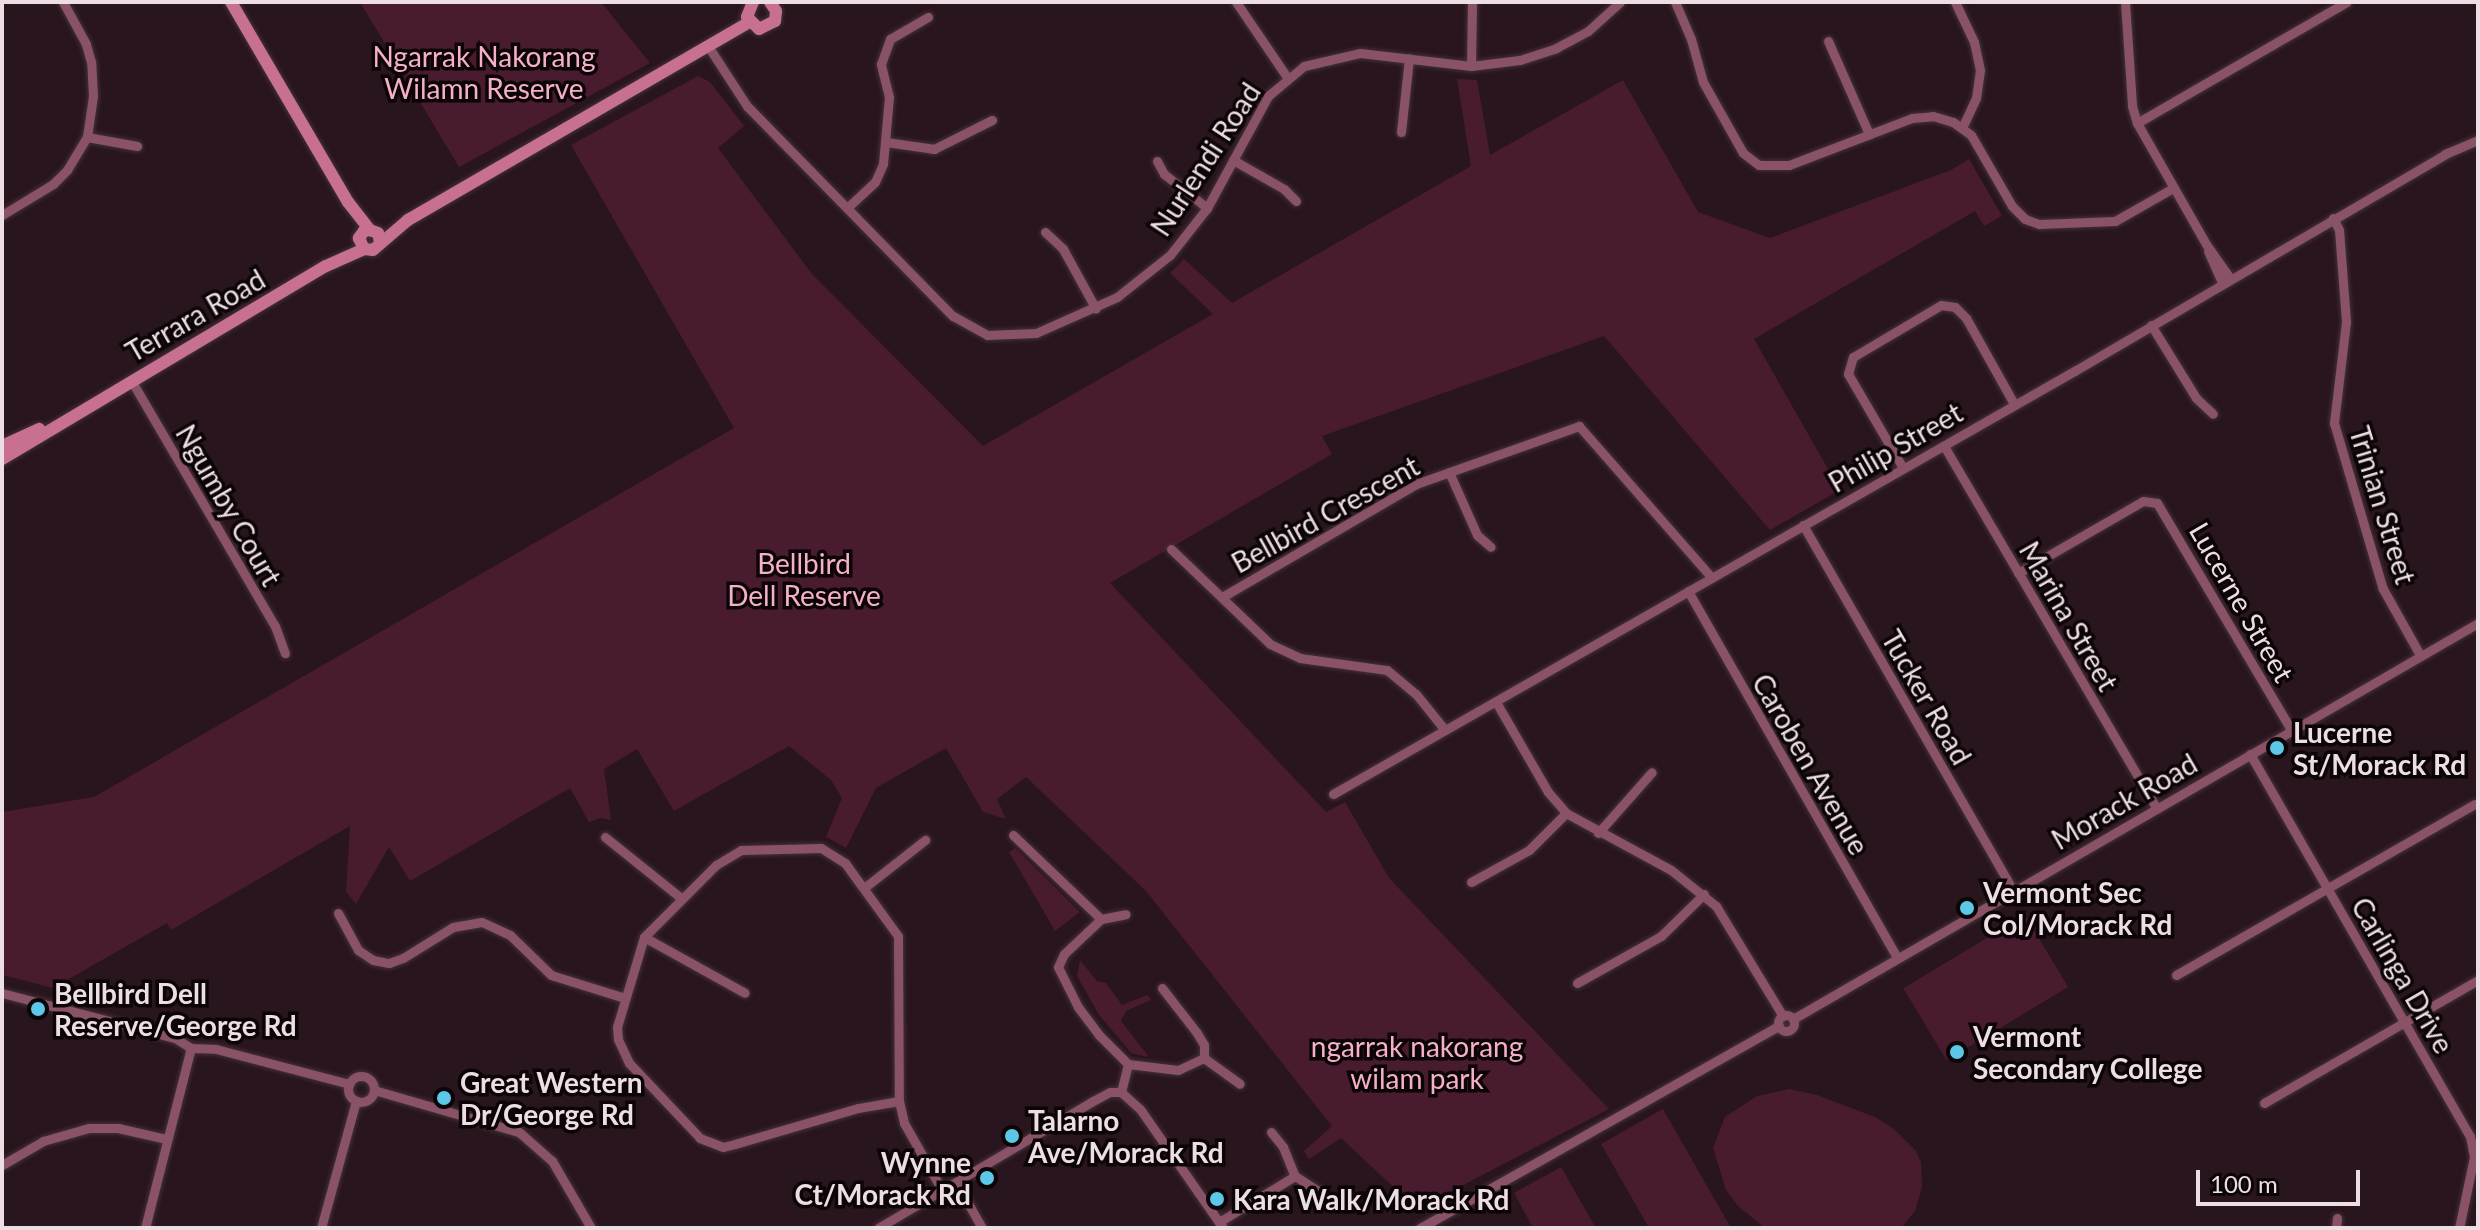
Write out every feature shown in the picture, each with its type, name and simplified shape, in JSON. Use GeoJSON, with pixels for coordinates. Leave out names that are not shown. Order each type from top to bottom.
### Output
{"type":"FeatureCollection","features":[{"type":"Feature","properties":{"kind":"main road"},"geometry":{"type":"LineString","coordinates":[[231,2],[348,202],[365,237]]}},
{"type":"Feature","properties":{"kind":"main road"},"geometry":{"type":"LineString","coordinates":[[749,22],[747,12],[753,2]]}},
{"type":"Feature","properties":{"kind":"main road","name":"Terrara Road"},"geometry":{"type":"LineString","coordinates":[[365,237],[373,250],[408,220],[749,22],[759,29],[769,27],[776,16],[775,3]]}},
{"type":"Feature","properties":{"kind":"main road","name":"Terrara Road"},"geometry":{"type":"LineString","coordinates":[[2,459],[326,266],[365,237],[408,220]]}},
{"type":"Feature","properties":{"kind":"main road","name":"Terrara Road"},"geometry":{"type":"LineString","coordinates":[[2,446],[89,405]]}},
{"type":"Feature","properties":{"kind":"street"},"geometry":{"type":"LineString","coordinates":[[1236,2],[1287,77]]}},
{"type":"Feature","properties":{"kind":"street"},"geometry":{"type":"LineString","coordinates":[[1471,66],[1472,2]]}},
{"type":"Feature","properties":{"kind":"street","name":"Nurlendi Road"},"geometry":{"type":"LineString","coordinates":[[708,46],[747,106],[953,316],[987,335],[1036,333],[1096,309],[1145,277],[1170,255],[1190,234],[1207,208],[1255,116],[1287,77],[1304,66],[1340,55],[1409,58],[1471,66],[1520,60],[1556,48],[1588,31],[1620,2]]}},
{"type":"Feature","properties":{"kind":"street"},"geometry":{"type":"LineString","coordinates":[[1675,2],[1691,39],[1703,82],[1751,161],[1768,167],[1789,165],[1923,116],[1943,118],[1976,140],[2012,206],[2025,219],[2039,224],[2115,221],[2173,188]]}},
{"type":"Feature","properties":{"kind":"street"},"geometry":{"type":"LineString","coordinates":[[1955,2],[1974,42],[1980,70],[1976,98],[1962,128]]}},
{"type":"Feature","properties":{"kind":"street"},"geometry":{"type":"LineString","coordinates":[[2125,2],[2132,106],[2137,123],[2226,280]]}},
{"type":"Feature","properties":{"kind":"street"},"geometry":{"type":"LineString","coordinates":[[2137,123],[2347,2]]}},
{"type":"Feature","properties":{"kind":"street"},"geometry":{"type":"LineString","coordinates":[[2,215],[53,184],[67,170],[87,137],[93,96],[91,62],[67,4]]}},
{"type":"Feature","properties":{"kind":"street"},"geometry":{"type":"LineString","coordinates":[[847,208],[875,182],[883,164],[889,97],[881,64],[890,39],[928,17]]}},
{"type":"Feature","properties":{"kind":"street"},"geometry":{"type":"LineString","coordinates":[[1828,41],[1869,134]]}},
{"type":"Feature","properties":{"kind":"street"},"geometry":{"type":"LineString","coordinates":[[1401,132],[1409,58]]}},
{"type":"Feature","properties":{"kind":"street"},"geometry":{"type":"LineString","coordinates":[[886,142],[934,149],[992,120]]}},
{"type":"Feature","properties":{"kind":"street"},"geometry":{"type":"LineString","coordinates":[[87,137],[137,146]]}},
{"type":"Feature","properties":{"kind":"street","name":"Philip Street"},"geometry":{"type":"LineString","coordinates":[[1333,794],[1944,446],[2455,148],[2478,140]]}},
{"type":"Feature","properties":{"kind":"street"},"geometry":{"type":"LineString","coordinates":[[1233,160],[1284,189],[1296,201]]}},
{"type":"Feature","properties":{"kind":"street"},"geometry":{"type":"LineString","coordinates":[[1157,161],[1164,174],[1207,208]]}},
{"type":"Feature","properties":{"kind":"street","name":"Trinian Street"},"geometry":{"type":"LineString","coordinates":[[2333,218],[2339,230],[2346,322],[2334,423],[2383,589],[2420,655]]}},
{"type":"Feature","properties":{"kind":"street"},"geometry":{"type":"LineString","coordinates":[[1045,232],[1063,249],[1096,309]]}},
{"type":"Feature","properties":{"kind":"street"},"geometry":{"type":"LineString","coordinates":[[1903,468],[1848,374],[1853,357],[1941,305],[1955,307],[1966,318],[2014,404]]}},
{"type":"Feature","properties":{"kind":"street"},"geometry":{"type":"LineString","coordinates":[[2151,325],[2196,398],[2213,414]]}},
{"type":"Feature","properties":{"kind":"street","name":"Ngumby Court"},"geometry":{"type":"LineString","coordinates":[[131,380],[275,626],[285,653]]}},
{"type":"Feature","properties":{"kind":"street","name":"Bellbird Crescent"},"geometry":{"type":"LineString","coordinates":[[1222,597],[1416,484],[1579,426],[1711,577]]}},
{"type":"Feature","properties":{"kind":"street","name":"Marina Street"},"geometry":{"type":"LineString","coordinates":[[1944,446],[2156,808]]}},
{"type":"Feature","properties":{"kind":"street"},"geometry":{"type":"LineString","coordinates":[[1449,472],[1477,535],[1491,547]]}},
{"type":"Feature","properties":{"kind":"street","name":"Lucerne Street"},"geometry":{"type":"LineString","coordinates":[[2018,573],[2143,501],[2150,501],[2164,511],[2291,730]]}},
{"type":"Feature","properties":{"kind":"street","name":"Tucker Road"},"geometry":{"type":"LineString","coordinates":[[1803,525],[2013,890]]}},
{"type":"Feature","properties":{"kind":"street"},"geometry":{"type":"LineString","coordinates":[[1171,549],[1270,644],[1300,658],[1387,670],[1416,694],[1445,730]]}},
{"type":"Feature","properties":{"kind":"street","name":"Caroben Avenue"},"geometry":{"type":"LineString","coordinates":[[1688,591],[1897,958]]}},
{"type":"Feature","properties":{"kind":"street","name":"Morack Road"},"geometry":{"type":"LineString","coordinates":[[1788,1017],[1897,958],[2478,623]]}},
{"type":"Feature","properties":{"kind":"street"},"geometry":{"type":"LineString","coordinates":[[1425,1227],[1779,1026],[1788,1017],[1727,921],[1704,894],[1671,870],[1566,813],[1548,792],[1496,702]]}},
{"type":"Feature","properties":{"kind":"street","name":"Carlinga Drive"},"geometry":{"type":"LineString","coordinates":[[2250,754],[2470,1136],[2474,1157],[2459,1228]]}},
{"type":"Feature","properties":{"kind":"street"},"geometry":{"type":"LineString","coordinates":[[1598,833],[1652,772]]}},
{"type":"Feature","properties":{"kind":"street"},"geometry":{"type":"LineString","coordinates":[[2176,975],[2474,804]]}},
{"type":"Feature","properties":{"kind":"street"},"geometry":{"type":"LineString","coordinates":[[1471,882],[1529,850],[1566,813]]}},
{"type":"Feature","properties":{"kind":"street"},"geometry":{"type":"LineString","coordinates":[[1013,835],[1101,919]]}},
{"type":"Feature","properties":{"kind":"street"},"geometry":{"type":"LineString","coordinates":[[605,837],[681,898]]}},
{"type":"Feature","properties":{"kind":"street"},"geometry":{"type":"LineString","coordinates":[[864,888],[925,840]]}},
{"type":"Feature","properties":{"kind":"street"},"geometry":{"type":"LineString","coordinates":[[899,1101],[858,1108],[735,1144],[713,1144],[700,1138],[621,1051],[617,1027],[644,937],[716,865],[741,850],[821,848],[845,863],[898,936],[899,1101],[904,1123],[942,1190]]}},
{"type":"Feature","properties":{"kind":"street"},"geometry":{"type":"LineString","coordinates":[[1577,983],[1661,936],[1704,894]]}},
{"type":"Feature","properties":{"kind":"street"},"geometry":{"type":"LineString","coordinates":[[338,913],[358,950],[373,960],[389,963],[403,958],[453,927],[482,922],[510,935],[551,975],[625,998]]}},
{"type":"Feature","properties":{"kind":"street"},"geometry":{"type":"LineString","coordinates":[[1126,914],[1101,919],[1064,954],[1058,967],[1078,1007],[1099,1035],[1128,1064],[1178,1070],[1204,1058]]}},
{"type":"Feature","properties":{"kind":"street"},"geometry":{"type":"LineString","coordinates":[[644,937],[745,993]]}},
{"type":"Feature","properties":{"kind":"street"},"geometry":{"type":"LineString","coordinates":[[2264,1103],[2478,980]]}},
{"type":"Feature","properties":{"kind":"street"},"geometry":{"type":"LineString","coordinates":[[1162,988],[1197,1033],[1204,1045],[1204,1058]]}},
{"type":"Feature","properties":{"kind":"street"},"geometry":{"type":"LineString","coordinates":[[2,993],[175,1038],[191,1048],[216,1049],[349,1084],[363,1076],[373,1082],[374,1090],[367,1101],[356,1101],[350,1095],[349,1084]]}},
{"type":"Feature","properties":{"kind":"street"},"geometry":{"type":"LineString","coordinates":[[145,1228],[191,1048]]}},
{"type":"Feature","properties":{"kind":"street"},"geometry":{"type":"LineString","coordinates":[[1204,1058],[1240,1084]]}},
{"type":"Feature","properties":{"kind":"street"},"geometry":{"type":"LineString","coordinates":[[1121,1092],[1128,1064]]}},
{"type":"Feature","properties":{"kind":"street"},"geometry":{"type":"LineString","coordinates":[[374,1090],[519,1132],[552,1161],[586,1226]]}},
{"type":"Feature","properties":{"kind":"street"},"geometry":{"type":"LineString","coordinates":[[878,1228],[1110,1092],[1121,1092],[1140,1109],[1221,1225],[1295,1176]]}},
{"type":"Feature","properties":{"kind":"street"},"geometry":{"type":"LineString","coordinates":[[321,1228],[356,1101]]}},
{"type":"Feature","properties":{"kind":"street"},"geometry":{"type":"LineString","coordinates":[[2,1165],[43,1141],[89,1128],[118,1128],[166,1139]]}},
{"type":"Feature","properties":{"kind":"street"},"geometry":{"type":"LineString","coordinates":[[1271,1132],[1283,1147],[1295,1176],[1321,1193]]}},
{"type":"Feature","properties":{"kind":"street"},"geometry":{"type":"LineString","coordinates":[[956,1182],[982,1228]]}},
{"type":"Feature","properties":{"kind":"green space","name":"Ngarrak Nakorang Wilamn Reserve"},"geometry":{"type":"Polygon","coordinates":[[[360,2],[601,2],[650,63],[459,167],[360,2]]]}},
{"type":"Feature","properties":{"kind":"green space","name":"Bellbird Dell Reserve"},"geometry":{"type":"Polygon","coordinates":[[[698,76],[710,82],[744,126],[718,148],[812,274],[983,446],[1213,314],[1170,273],[1184,259],[1232,303],[1471,166],[1457,79],[1477,80],[1490,155],[1623,80],[1698,212],[1770,238],[1951,170],[1969,159],[2002,216],[1984,226],[1975,211],[1754,339],[1840,490],[1770,530],[1604,336],[1322,436],[1332,454],[1110,583],[1326,812],[1345,802],[1389,878],[1609,1109],[1417,1209],[1341,1138],[1309,1159],[1304,1151],[1332,1126],[1146,891],[1026,777],[997,799],[1006,819],[983,812],[946,748],[876,788],[846,848],[826,837],[842,798],[831,780],[789,746],[674,811],[637,749],[604,769],[611,820],[601,818],[589,822],[570,788],[410,881],[389,847],[356,904],[346,892],[350,826],[171,930],[167,923],[53,988],[2,975],[2,812],[94,797],[734,428],[571,145],[698,76]]]}},
{"type":"Feature","properties":{"kind":"green space"},"geometry":{"type":"Polygon","coordinates":[[[1015,848],[1080,912],[1055,931],[1009,852],[1015,848]]]}},
{"type":"Feature","properties":{"kind":"green space"},"geometry":{"type":"Polygon","coordinates":[[[2025,915],[2068,987],[1947,1060],[1903,988],[2025,915]]]}},
{"type":"Feature","properties":{"kind":"green space"},"geometry":{"type":"Polygon","coordinates":[[[1080,960],[1097,981],[1106,983],[1122,1005],[1147,995],[1151,1000],[1126,1011],[1121,1021],[1149,1057],[1131,1053],[1099,1015],[1077,976],[1080,960]]]}},
{"type":"Feature","properties":{"kind":"green space"},"geometry":{"type":"Polygon","coordinates":[[[1789,1089],[1817,1095],[1875,1117],[1893,1128],[1916,1151],[1921,1162],[1922,1187],[1915,1211],[1901,1228],[1765,1228],[1738,1206],[1726,1190],[1713,1148],[1725,1117],[1757,1096],[1789,1089]]]}},
{"type":"Feature","properties":{"kind":"green space"},"geometry":{"type":"Polygon","coordinates":[[[1663,1109],[1731,1228],[1649,1228],[1601,1144],[1663,1109]]]}},
{"type":"Feature","properties":{"kind":"green space","name":"ngarrak nakorang wilam park"},"geometry":{"type":"Polygon","coordinates":[[[1561,1167],[1596,1228],[1533,1228],[1514,1193],[1561,1167]]]}},
{"type":"Feature","properties":{"kind":"place","name":"Lucerne St/Morack Rd"},"geometry":{"type":"Point","coordinates":[2277,748]}},
{"type":"Feature","properties":{"kind":"place","name":"Vermont Sec Col/Morack Rd"},"geometry":{"type":"Point","coordinates":[1967,908]}},
{"type":"Feature","properties":{"kind":"place","name":"Bellbird Dell Reserve/George Rd"},"geometry":{"type":"Point","coordinates":[38,1009]}},
{"type":"Feature","properties":{"kind":"place","name":"Vermont Secondary College"},"geometry":{"type":"Point","coordinates":[1957,1052]}},
{"type":"Feature","properties":{"kind":"place","name":"Great Western Dr/George Rd"},"geometry":{"type":"Point","coordinates":[444,1098]}},
{"type":"Feature","properties":{"kind":"place","name":"Talarno Ave/Morack Rd"},"geometry":{"type":"Point","coordinates":[1012,1136]}},
{"type":"Feature","properties":{"kind":"place","name":"Wynne Ct/Morack Rd"},"geometry":{"type":"Point","coordinates":[987,1178]}},
{"type":"Feature","properties":{"kind":"place","name":"Kara Walk/Morack Rd"},"geometry":{"type":"Point","coordinates":[1217,1199]}}]}
